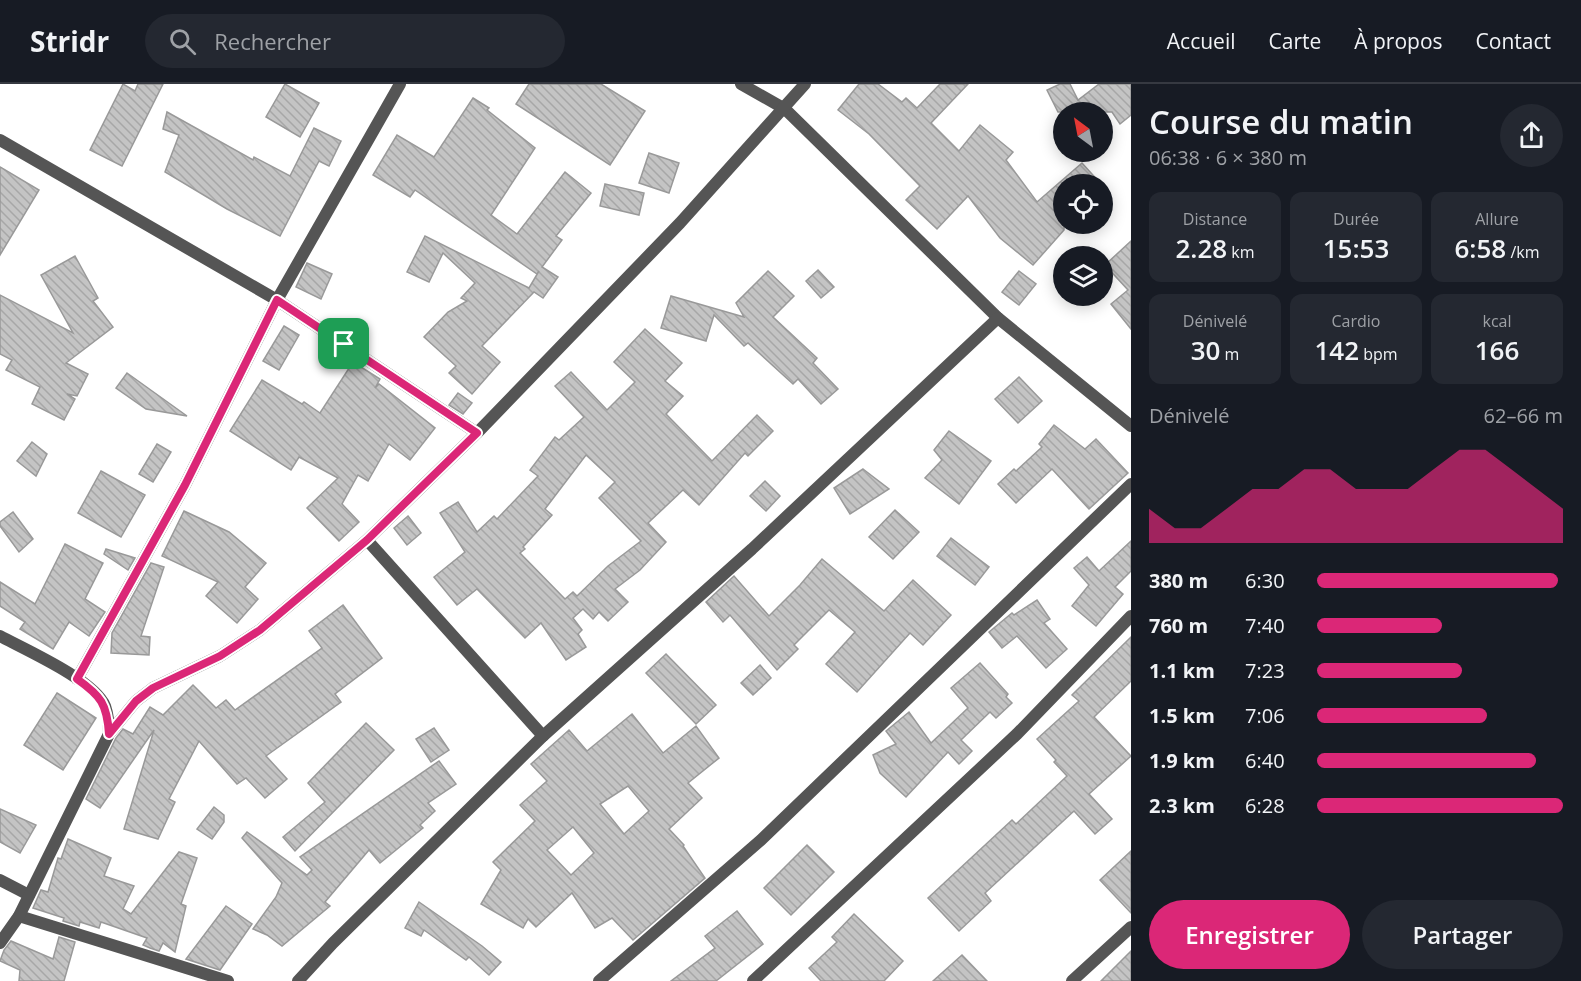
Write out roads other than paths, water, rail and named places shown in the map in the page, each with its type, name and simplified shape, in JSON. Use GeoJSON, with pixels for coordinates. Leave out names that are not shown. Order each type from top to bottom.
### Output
{"type":"FeatureCollection","features":[{"type":"Feature","properties":{"kind":"street"},"geometry":{"type":"LineString","coordinates":[[77,679],[185,485],[277,300],[400,84]]}},
{"type":"Feature","properties":{"kind":"street"},"geometry":{"type":"LineString","coordinates":[[741,84],[784,109],[998,318],[1131,426]]}},
{"type":"Feature","properties":{"kind":"street"},"geometry":{"type":"LineString","coordinates":[[0,944],[19,916],[109,734],[136,701],[153,688],[220,656],[260,630],[367,540],[477,433],[680,223],[805,84]]}},
{"type":"Feature","properties":{"kind":"street"},"geometry":{"type":"LineString","coordinates":[[0,140],[277,300],[477,433]]}},
{"type":"Feature","properties":{"kind":"street"},"geometry":{"type":"LineString","coordinates":[[298,981],[333,943],[543,736],[752,549],[998,318]]}},
{"type":"Feature","properties":{"kind":"street"},"geometry":{"type":"LineString","coordinates":[[599,981],[761,840],[1131,484]]}},
{"type":"Feature","properties":{"kind":"street"},"geometry":{"type":"LineString","coordinates":[[367,540],[543,736]]}},
{"type":"Feature","properties":{"kind":"street"},"geometry":{"type":"LineString","coordinates":[[753,981],[1017,734],[1131,616]]}},
{"type":"Feature","properties":{"kind":"street"},"geometry":{"type":"LineString","coordinates":[[0,636],[77,679],[95,692],[104,705],[109,734]]}},
{"type":"Feature","properties":{"kind":"street"},"geometry":{"type":"LineString","coordinates":[[0,880],[29,896]]}},
{"type":"Feature","properties":{"kind":"street"},"geometry":{"type":"LineString","coordinates":[[19,916],[228,981]]}},
{"type":"Feature","properties":{"kind":"street"},"geometry":{"type":"LineString","coordinates":[[1072,981],[1131,927]]}}]}
